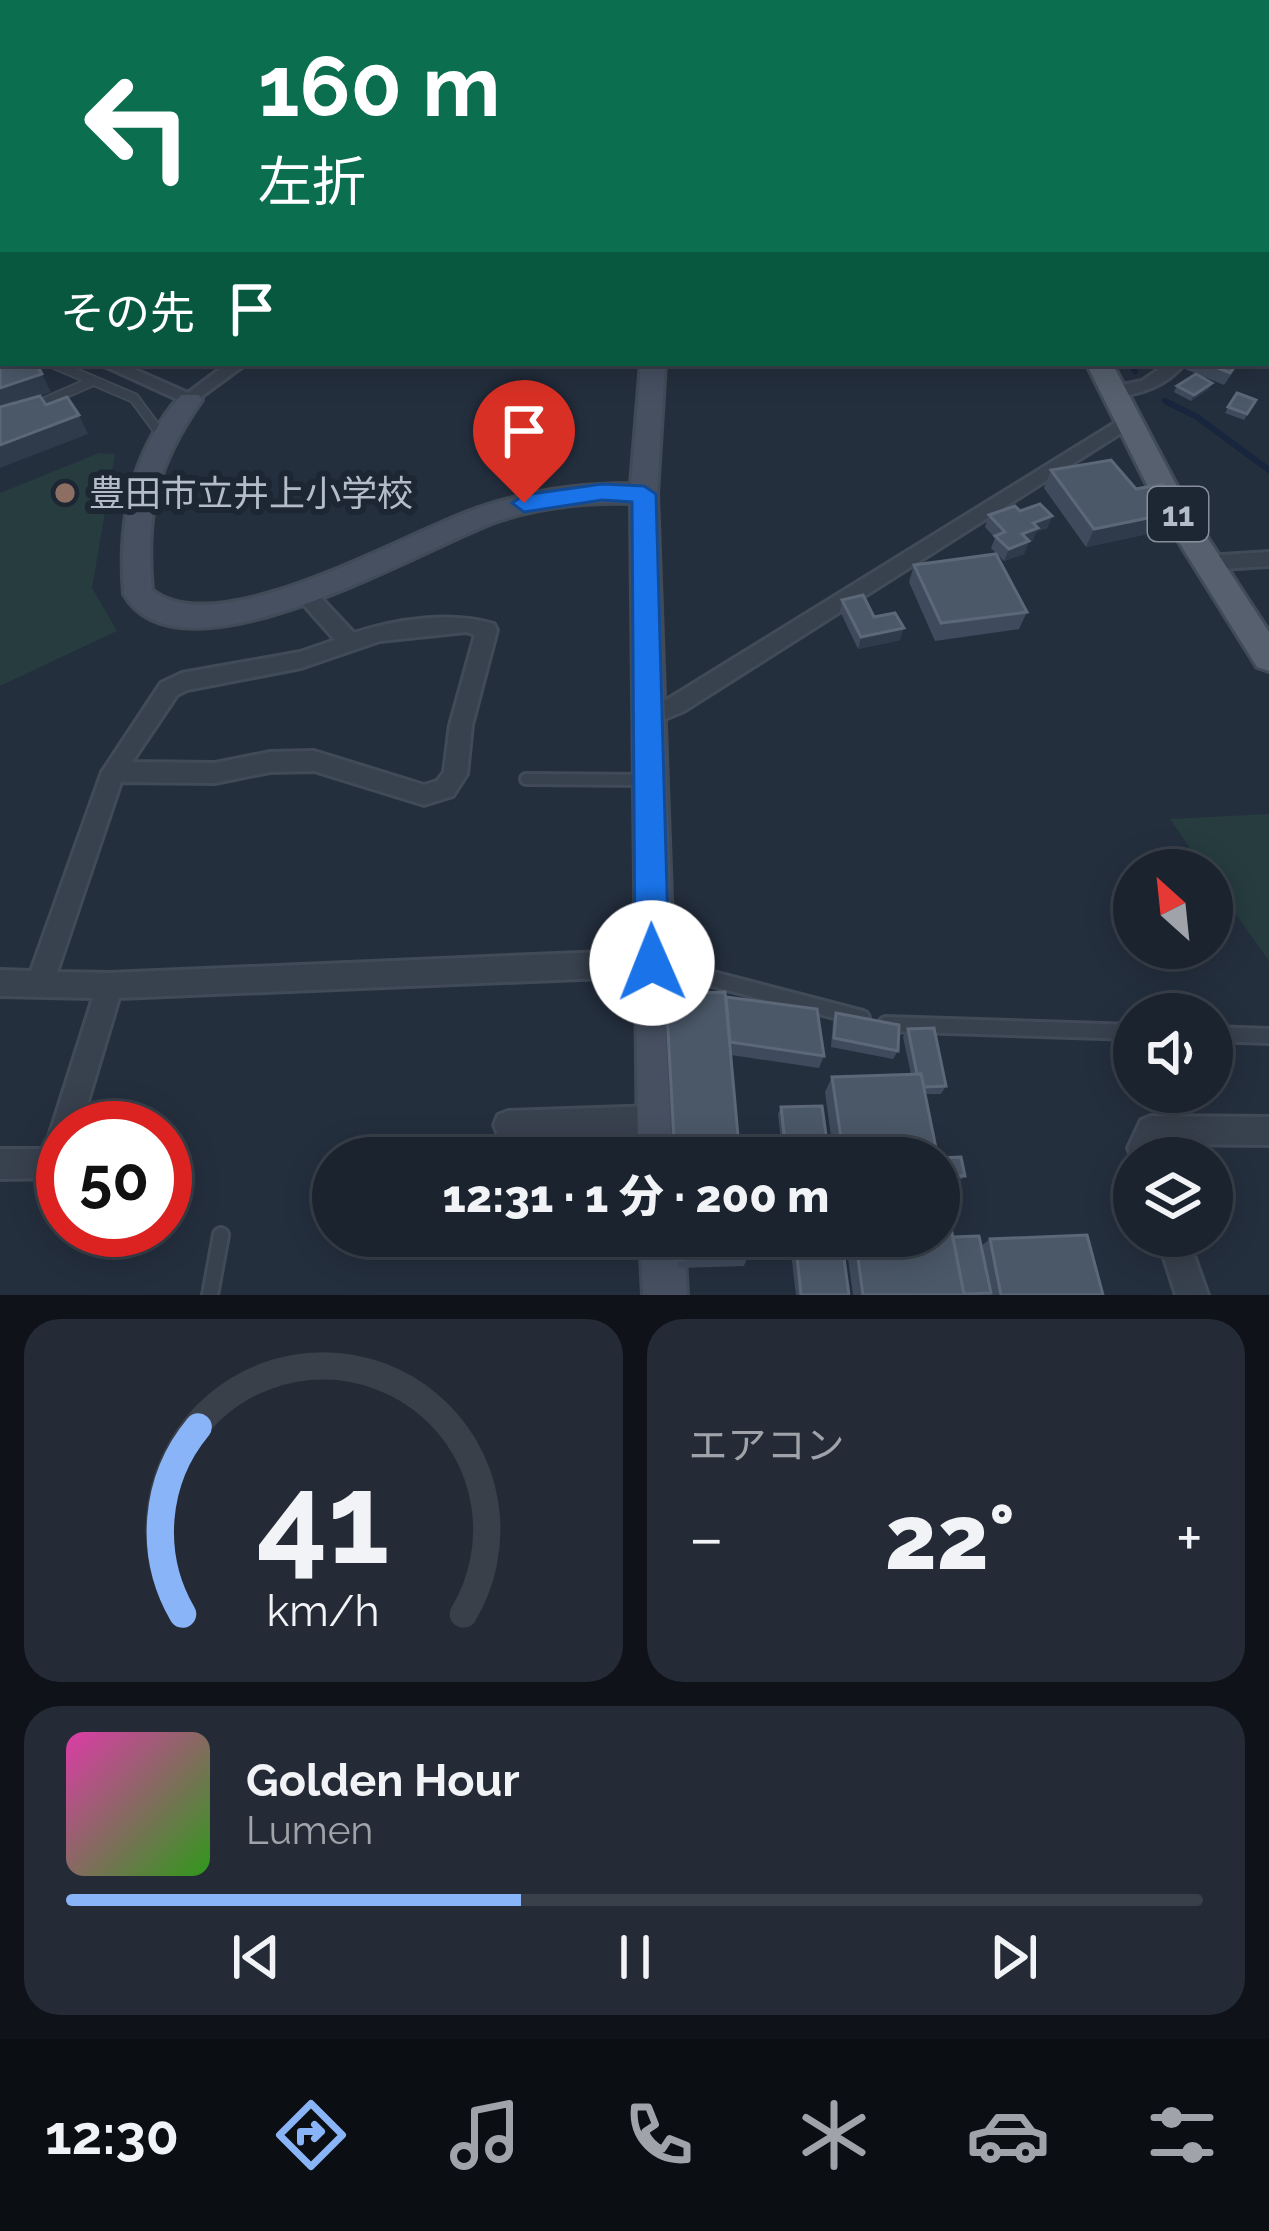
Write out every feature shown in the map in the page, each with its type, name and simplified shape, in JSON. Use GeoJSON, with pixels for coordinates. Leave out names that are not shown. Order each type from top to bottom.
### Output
{"type":"FeatureCollection","features":[{"type":"Feature","properties":{"kind":"main road"},"geometry":{"type":"LineString","coordinates":[[653,366],[644,494],[658,1137]]}},
{"type":"Feature","properties":{"kind":"main road","name":"11"},"geometry":{"type":"LineString","coordinates":[[1100,366],[1126,422],[1206,563],[1269,658]]}},
{"type":"Feature","properties":{"kind":"main road"},"geometry":{"type":"LineString","coordinates":[[190,400],[160,433],[137,529],[138,594],[152,607],[176,616],[203,617],[303,591],[524,503],[602,492],[644,494]]}},
{"type":"Feature","properties":{"kind":"main road"},"geometry":{"type":"LineString","coordinates":[[663,1257],[665,1295]]}},
{"type":"Feature","properties":{"kind":"street"},"geometry":{"type":"LineString","coordinates":[[113,366],[190,400],[235,366]]}},
{"type":"Feature","properties":{"kind":"street"},"geometry":{"type":"LineString","coordinates":[[1113,392],[1139,390],[1174,366]]}},
{"type":"Feature","properties":{"kind":"street"},"geometry":{"type":"LineString","coordinates":[[648,718],[676,705],[1126,422]]}},
{"type":"Feature","properties":{"kind":"street"},"geometry":{"type":"LineString","coordinates":[[1206,563],[1269,559]]}},
{"type":"Feature","properties":{"kind":"street"},"geometry":{"type":"LineString","coordinates":[[303,591],[348,641]]}},
{"type":"Feature","properties":{"kind":"street"},"geometry":{"type":"LineString","coordinates":[[40,982],[113,772],[169,689],[182,682],[301,660],[348,641],[466,624],[487,630],[461,725],[455,775],[445,789],[424,794],[314,761],[270,762],[214,773],[113,772]]}},
{"type":"Feature","properties":{"kind":"street"},"geometry":{"type":"LineString","coordinates":[[0,983],[110,986],[653,971]]}},
{"type":"Feature","properties":{"kind":"street"},"geometry":{"type":"LineString","coordinates":[[74,1101],[110,986]]}},
{"type":"Feature","properties":{"kind":"street"},"geometry":{"type":"LineString","coordinates":[[508,1125],[657,1120]]}},
{"type":"Feature","properties":{"kind":"street"},"geometry":{"type":"LineString","coordinates":[[1148,1137],[1151,1130],[1269,1131]]}},
{"type":"Feature","properties":{"kind":"street"},"geometry":{"type":"LineString","coordinates":[[0,1164],[36,1163]]}},
{"type":"Feature","properties":{"kind":"street"},"geometry":{"type":"LineString","coordinates":[[1179,1257],[1192,1295]]}},
{"type":"Feature","properties":{"kind":"lane"},"geometry":{"type":"LineString","coordinates":[[59,366],[134,398],[160,433]]}},
{"type":"Feature","properties":{"kind":"lane"},"geometry":{"type":"LineString","coordinates":[[19,412],[74,393],[93,381]]}},
{"type":"Feature","properties":{"kind":"lane"},"geometry":{"type":"LineString","coordinates":[[526,779],[649,780]]}},
{"type":"Feature","properties":{"kind":"lane"},"geometry":{"type":"LineString","coordinates":[[653,971],[701,976],[892,1026],[1113,1031]]}},
{"type":"Feature","properties":{"kind":"lane"},"geometry":{"type":"LineString","coordinates":[[1233,1035],[1269,1036]]}},
{"type":"Feature","properties":{"kind":"lane"},"geometry":{"type":"LineString","coordinates":[[210,1295],[221,1235]]}},
{"type":"Feature","properties":{"kind":"green space"},"geometry":{"type":"Polygon","coordinates":[[[99,453],[115,454],[92,588],[117,631],[0,686],[0,493],[99,453]]]}},
{"type":"Feature","properties":{"kind":"green space"},"geometry":{"type":"Polygon","coordinates":[[[1269,814],[1269,961],[1233,910],[1233,849],[1191,849],[1170,819],[1269,814]]]}},
{"type":"Feature","properties":{"kind":"building"},"geometry":{"type":"Polygon","coordinates":[[[0,366],[38,366],[42,374],[0,388],[0,366]]]}},
{"type":"Feature","properties":{"kind":"building"},"geometry":{"type":"Polygon","coordinates":[[[1196,374],[1212,383],[1194,395],[1177,386],[1196,374]]]}},
{"type":"Feature","properties":{"kind":"building"},"geometry":{"type":"Polygon","coordinates":[[[1237,393],[1256,400],[1247,414],[1228,407],[1237,393]]]}},
{"type":"Feature","properties":{"kind":"building"},"geometry":{"type":"Polygon","coordinates":[[[40,396],[46,405],[67,397],[79,415],[0,445],[0,407],[40,396]]]}},
{"type":"Feature","properties":{"kind":"building"},"geometry":{"type":"Polygon","coordinates":[[[1111,460],[1136,489],[1163,484],[1172,513],[1094,529],[1051,470],[1111,460]]]}},
{"type":"Feature","properties":{"kind":"building"},"geometry":{"type":"Polygon","coordinates":[[[1040,504],[1052,516],[1033,523],[1038,528],[1022,534],[1029,541],[1009,549],[995,536],[1005,532],[989,515],[1040,504]]]}},
{"type":"Feature","properties":{"kind":"building"},"geometry":{"type":"Polygon","coordinates":[[[996,554],[1027,612],[941,623],[914,565],[996,554]]]}},
{"type":"Feature","properties":{"kind":"building"},"geometry":{"type":"Polygon","coordinates":[[[863,595],[874,617],[895,613],[904,628],[861,637],[842,600],[863,595]]]}},
{"type":"Feature","properties":{"kind":"building"},"geometry":{"type":"Polygon","coordinates":[[[725,992],[738,1137],[674,1137],[666,994],[725,992]]]}},
{"type":"Feature","properties":{"kind":"building"},"geometry":{"type":"Polygon","coordinates":[[[726,997],[817,1009],[824,1056],[730,1042],[726,997]]]}},
{"type":"Feature","properties":{"kind":"building"},"geometry":{"type":"Polygon","coordinates":[[[836,1013],[899,1025],[898,1051],[834,1038],[836,1013]]]}},
{"type":"Feature","properties":{"kind":"building"},"geometry":{"type":"Polygon","coordinates":[[[934,1028],[946,1086],[924,1087],[908,1029],[934,1028]]]}},
{"type":"Feature","properties":{"kind":"building"},"geometry":{"type":"Polygon","coordinates":[[[921,1074],[934,1137],[841,1137],[832,1077],[921,1074]]]}},
{"type":"Feature","properties":{"kind":"building"},"geometry":{"type":"Polygon","coordinates":[[[822,1106],[826,1137],[784,1137],[781,1107],[822,1106]]]}},
{"type":"Feature","properties":{"kind":"building"},"geometry":{"type":"Polygon","coordinates":[[[1087,1235],[1103,1295],[1001,1295],[990,1239],[1087,1235]]]}},
{"type":"Feature","properties":{"kind":"building"},"geometry":{"type":"Polygon","coordinates":[[[979,1236],[991,1293],[964,1294],[957,1257],[960,1237],[979,1236]]]}},
{"type":"Feature","properties":{"kind":"building"},"geometry":{"type":"Polygon","coordinates":[[[797,1257],[844,1257],[849,1295],[801,1295],[797,1257]]]}},
{"type":"Feature","properties":{"kind":"building"},"geometry":{"type":"Polygon","coordinates":[[[858,1257],[957,1257],[964,1295],[863,1295],[858,1257]]]}},
{"type":"Feature","properties":{"kind":"waterway"},"geometry":{"type":"LineString","coordinates":[[1132,366],[1135,371]]}},
{"type":"Feature","properties":{"kind":"waterway"},"geometry":{"type":"LineString","coordinates":[[1165,401],[1197,417],[1269,470]]}},
{"type":"Feature","properties":{"kind":"place","name":"豊田市立井上小学校"},"geometry":{"type":"Point","coordinates":[65,493]}},
{"type":"Feature","properties":{"kind":"route"},"geometry":{"type":"LineString","coordinates":[[524,503],[602,492],[644,494],[652,963]]}}]}
